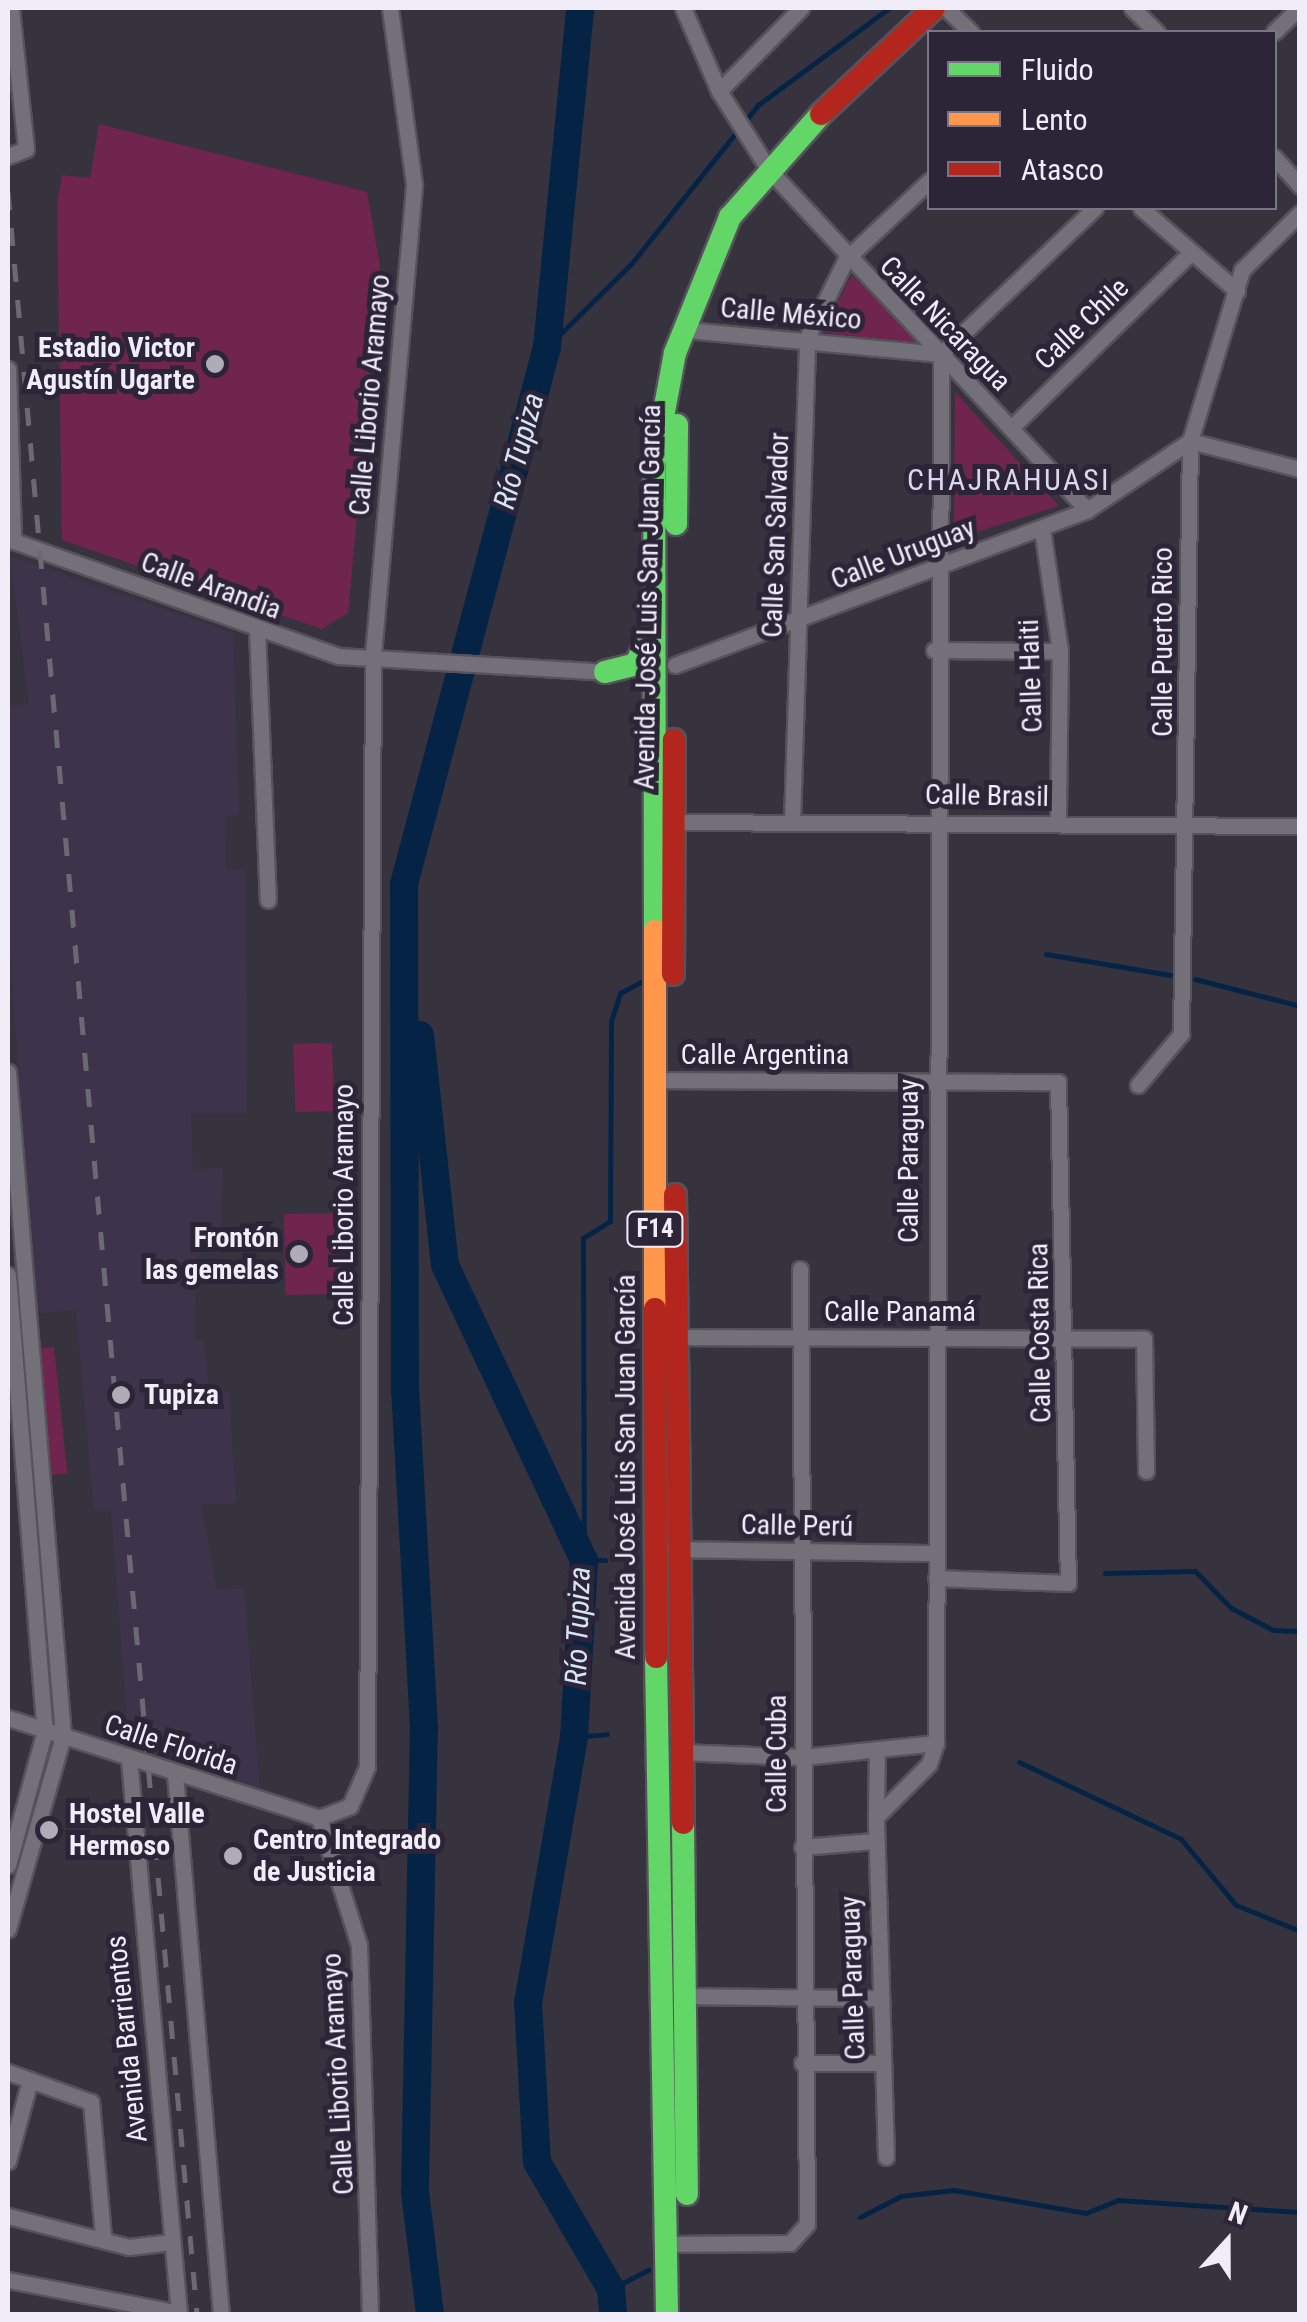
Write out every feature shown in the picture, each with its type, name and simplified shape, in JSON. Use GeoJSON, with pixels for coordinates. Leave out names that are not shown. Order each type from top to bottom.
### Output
{"type":"FeatureCollection","features":[{"type":"Feature","properties":{"kind":"highway"},"geometry":{"type":"LineString","coordinates":[[769,170],[934,8]]}},
{"type":"Feature","properties":{"kind":"highway","name":"Avenida José Luis San Juan García"},"geometry":{"type":"LineString","coordinates":[[663,1081],[673,822],[676,438],[697,331],[769,170]]}},
{"type":"Feature","properties":{"kind":"highway","name":"Avenida José Luis San Juan García"},"geometry":{"type":"LineString","coordinates":[[667,2314],[677,2244],[686,1996],[680,1752],[669,1549],[654,724],[654,465],[674,353],[716,240],[769,170]]}},
{"type":"Feature","properties":{"kind":"highway"},"geometry":{"type":"LineString","coordinates":[[605,672],[636,664],[656,616]]}},
{"type":"Feature","properties":{"kind":"highway"},"geometry":{"type":"LineString","coordinates":[[605,672],[636,686],[654,724]]}},
{"type":"Feature","properties":{"kind":"highway","name":"Avenida José Luis San Juan García"},"geometry":{"type":"LineString","coordinates":[[669,1549],[656,1752],[662,1996],[677,2244],[687,2314]]}},
{"type":"Feature","properties":{"kind":"street"},"geometry":{"type":"LineString","coordinates":[[8,156],[26,149],[10,8]]}},
{"type":"Feature","properties":{"kind":"street","name":"Calle Liborio Aramayo"},"geometry":{"type":"LineString","coordinates":[[370,2314],[359,1945],[319,1818],[350,1806],[366,1767],[373,655],[414,184],[390,8]]}},
{"type":"Feature","properties":{"kind":"street","name":"Calle Nicaragua"},"geometry":{"type":"LineString","coordinates":[[683,8],[719,91],[744,137],[769,170],[846,258],[1087,510]]}},
{"type":"Feature","properties":{"kind":"street"},"geometry":{"type":"LineString","coordinates":[[775,8],[785,24]]}},
{"type":"Feature","properties":{"kind":"street"},"geometry":{"type":"LineString","coordinates":[[719,91],[801,8]]}},
{"type":"Feature","properties":{"kind":"street"},"geometry":{"type":"LineString","coordinates":[[946,8],[969,30]]}},
{"type":"Feature","properties":{"kind":"street"},"geometry":{"type":"LineString","coordinates":[[1132,8],[1155,30]]}},
{"type":"Feature","properties":{"kind":"street"},"geometry":{"type":"LineString","coordinates":[[1276,30],[1299,8]]}},
{"type":"Feature","properties":{"kind":"street"},"geometry":{"type":"LineString","coordinates":[[1277,161],[1300,186]]}},
{"type":"Feature","properties":{"kind":"street"},"geometry":{"type":"LineString","coordinates":[[846,258],[927,184]]}},
{"type":"Feature","properties":{"kind":"street"},"geometry":{"type":"LineString","coordinates":[[941,354],[1093,210]]}},
{"type":"Feature","properties":{"kind":"street"},"geometry":{"type":"LineString","coordinates":[[1143,210],[1188,256],[1237,291]]}},
{"type":"Feature","properties":{"kind":"street","name":"Calle Puerto Rico"},"geometry":{"type":"LineString","coordinates":[[1138,1085],[1181,1034],[1190,440],[1242,270],[1300,213]]}},
{"type":"Feature","properties":{"kind":"street","name":"Calle Chile"},"geometry":{"type":"LineString","coordinates":[[1010,428],[1188,256]]}},
{"type":"Feature","properties":{"kind":"street","name":"Calle San Salvador"},"geometry":{"type":"LineString","coordinates":[[792,822],[807,338],[846,258]]}},
{"type":"Feature","properties":{"kind":"street","name":"Calle México"},"geometry":{"type":"LineString","coordinates":[[697,331],[807,338],[941,354]]}},
{"type":"Feature","properties":{"kind":"street","name":"Calle Paraguay"},"geometry":{"type":"LineString","coordinates":[[936,1743],[934,650],[941,354]]}},
{"type":"Feature","properties":{"kind":"street"},"geometry":{"type":"LineString","coordinates":[[8,369],[10,540]]}},
{"type":"Feature","properties":{"kind":"street"},"geometry":{"type":"LineString","coordinates":[[1190,440],[1300,470]]}},
{"type":"Feature","properties":{"kind":"street","name":"Calle Uruguay"},"geometry":{"type":"LineString","coordinates":[[676,665],[798,622],[935,565],[1042,530],[1087,510],[1190,440]]}},
{"type":"Feature","properties":{"kind":"street","name":"Calle Haiti"},"geometry":{"type":"LineString","coordinates":[[1042,530],[1060,652],[1058,822]]}},
{"type":"Feature","properties":{"kind":"street","name":"Calle Arandia"},"geometry":{"type":"LineString","coordinates":[[10,540],[338,656],[401,655],[605,672]]}},
{"type":"Feature","properties":{"kind":"street"},"geometry":{"type":"LineString","coordinates":[[257,630],[268,900]]}},
{"type":"Feature","properties":{"kind":"street"},"geometry":{"type":"LineString","coordinates":[[934,650],[1060,652]]}},
{"type":"Feature","properties":{"kind":"street","name":"Calle Brasil"},"geometry":{"type":"LineString","coordinates":[[673,822],[934,820],[1300,826]]}},
{"type":"Feature","properties":{"kind":"street"},"geometry":{"type":"LineString","coordinates":[[8,1072],[63,1736],[8,1929]]}},
{"type":"Feature","properties":{"kind":"street","name":"Calle Argentina"},"geometry":{"type":"LineString","coordinates":[[663,1081],[934,1078],[1058,1082]]}},
{"type":"Feature","properties":{"kind":"street","name":"Calle Costa Rica"},"geometry":{"type":"LineString","coordinates":[[936,1578],[1068,1583],[1068,1338],[1058,1082]]}},
{"type":"Feature","properties":{"kind":"street","name":"Calle Cuba"},"geometry":{"type":"LineString","coordinates":[[677,2244],[801,2239],[800,1269]]}},
{"type":"Feature","properties":{"kind":"street"},"geometry":{"type":"LineString","coordinates":[[8,1275],[14,1414],[44,1730],[8,1865]]}},
{"type":"Feature","properties":{"kind":"street","name":"Calle Panamá"},"geometry":{"type":"LineString","coordinates":[[666,1337],[1144,1339],[1146,1470]]}},
{"type":"Feature","properties":{"kind":"street"},"geometry":{"type":"LineString","coordinates":[[14,1414],[38,1420]]}},
{"type":"Feature","properties":{"kind":"street","name":"Calle Perú"},"geometry":{"type":"LineString","coordinates":[[669,1549],[936,1553]]}},
{"type":"Feature","properties":{"kind":"street","name":"Calle Florida"},"geometry":{"type":"LineString","coordinates":[[8,1718],[319,1818]]}},
{"type":"Feature","properties":{"kind":"street"},"geometry":{"type":"LineString","coordinates":[[656,1752],[803,1757],[936,1743],[930,1764],[876,1818]]}},
{"type":"Feature","properties":{"kind":"street","name":"Calle Paraguay"},"geometry":{"type":"LineString","coordinates":[[877,1749],[874,1842],[886,2157]]}},
{"type":"Feature","properties":{"kind":"street","name":"Avenida Barrientos"},"geometry":{"type":"LineString","coordinates":[[130,1759],[179,2314]]}},
{"type":"Feature","properties":{"kind":"street"},"geometry":{"type":"LineString","coordinates":[[176,1774],[221,2314]]}},
{"type":"Feature","properties":{"kind":"street"},"geometry":{"type":"LineString","coordinates":[[802,1847],[874,1842]]}},
{"type":"Feature","properties":{"kind":"street"},"geometry":{"type":"LineString","coordinates":[[662,1996],[878,1998]]}},
{"type":"Feature","properties":{"kind":"street"},"geometry":{"type":"LineString","coordinates":[[802,2062],[882,2062]]}},
{"type":"Feature","properties":{"kind":"street"},"geometry":{"type":"LineString","coordinates":[[8,2072],[91,2102],[104,2236]]}},
{"type":"Feature","properties":{"kind":"street"},"geometry":{"type":"LineString","coordinates":[[8,2160],[30,2080]]}},
{"type":"Feature","properties":{"kind":"street"},"geometry":{"type":"LineString","coordinates":[[8,2216],[104,2236],[129,2248],[172,2242]]}},
{"type":"Feature","properties":{"kind":"street"},"geometry":{"type":"LineString","coordinates":[[8,2280],[179,2314]]}},
{"type":"Feature","properties":{"kind":"shaded area","name":"Estadio Victor Agustín Ugarte"},"geometry":{"type":"Polygon","coordinates":[[[99,124],[367,192],[380,266],[348,613],[322,629],[62,540],[57,203],[62,175],[90,178],[99,124]]]}},
{"type":"Feature","properties":{"kind":"shaded area"},"geometry":{"type":"Polygon","coordinates":[[[852,275],[924,346],[822,332],[852,275]]]}},
{"type":"Feature","properties":{"kind":"shaded area"},"geometry":{"type":"Polygon","coordinates":[[[955,392],[1059,506],[954,539],[955,392]]]}},
{"type":"Feature","properties":{"kind":"shaded area"},"geometry":{"type":"Polygon","coordinates":[[[10,556],[233,633],[239,815],[225,816],[226,870],[245,870],[247,1113],[191,1113],[193,1169],[223,1168],[220,1252],[197,1254],[194,1340],[204,1341],[209,1394],[229,1392],[236,1503],[201,1505],[217,1590],[244,1588],[260,1791],[129,1746],[111,1511],[94,1511],[76,1310],[37,1313],[8,927],[8,707],[29,704],[10,556]]]}},
{"type":"Feature","properties":{"kind":"shaded area"},"geometry":{"type":"Polygon","coordinates":[[[332,1043],[334,1111],[295,1112],[293,1044],[332,1043]]]}},
{"type":"Feature","properties":{"kind":"shaded area"},"geometry":{"type":"Polygon","coordinates":[[[339,1213],[340,1294],[285,1295],[284,1214],[339,1213]]]}},
{"type":"Feature","properties":{"kind":"shaded area"},"geometry":{"type":"Polygon","coordinates":[[[54,1347],[67,1473],[50,1475],[37,1349],[54,1347]]]}},
{"type":"Feature","properties":{"kind":"waterway","name":"Río Tupiza"},"geometry":{"type":"LineString","coordinates":[[430,2314],[415,2191],[424,1728],[405,1392],[404,884],[547,347],[580,8]]}},
{"type":"Feature","properties":{"kind":"waterway"},"geometry":{"type":"LineString","coordinates":[[547,347],[631,264],[758,105],[889,8]]}},
{"type":"Feature","properties":{"kind":"waterway"},"geometry":{"type":"LineString","coordinates":[[1046,954],[1170,975]]}},
{"type":"Feature","properties":{"kind":"waterway"},"geometry":{"type":"LineString","coordinates":[[1195,979],[1300,1006]]}},
{"type":"Feature","properties":{"kind":"waterway"},"geometry":{"type":"LineString","coordinates":[[605,1560],[584,1560],[583,1238],[610,1221],[611,1021],[620,993],[641,982]]}},
{"type":"Feature","properties":{"kind":"waterway","name":"Río Tupiza"},"geometry":{"type":"LineString","coordinates":[[420,1035],[445,1265],[584,1560],[574,1737],[528,2002],[537,2162],[611,2289],[613,2314]]}},
{"type":"Feature","properties":{"kind":"waterway"},"geometry":{"type":"LineString","coordinates":[[1105,1573],[1195,1571],[1231,1608],[1273,1630],[1300,1631]]}},
{"type":"Feature","properties":{"kind":"waterway"},"geometry":{"type":"LineString","coordinates":[[574,1737],[607,1734]]}},
{"type":"Feature","properties":{"kind":"waterway"},"geometry":{"type":"LineString","coordinates":[[1019,1762],[1181,1839],[1236,1905],[1300,1931]]}},
{"type":"Feature","properties":{"kind":"waterway"},"geometry":{"type":"LineString","coordinates":[[860,2217],[901,2196],[954,2190],[1086,2213],[1118,2200],[1300,2212]]}},
{"type":"Feature","properties":{"kind":"waterway"},"geometry":{"type":"LineString","coordinates":[[611,2289],[648,2270]]}},
{"type":"Feature","properties":{"kind":"railway"},"geometry":{"type":"LineString","coordinates":[[8,192],[197,2314]]}},
{"type":"Feature","properties":{"kind":"traffic: fast"},"geometry":{"type":"LineString","coordinates":[[655,931],[654,465],[675,353],[730,217],[821,114]]}},
{"type":"Feature","properties":{"kind":"traffic: fast"},"geometry":{"type":"LineString","coordinates":[[676,524],[677,425]]}},
{"type":"Feature","properties":{"kind":"traffic: fast"},"geometry":{"type":"LineString","coordinates":[[605,672],[636,664],[652,628]]}},
{"type":"Feature","properties":{"kind":"traffic: fast"},"geometry":{"type":"LineString","coordinates":[[656,1657],[667,2314]]}},
{"type":"Feature","properties":{"kind":"traffic: fast"},"geometry":{"type":"LineString","coordinates":[[683,1823],[687,2194]]}},
{"type":"Feature","properties":{"kind":"traffic: slow"},"geometry":{"type":"LineString","coordinates":[[655,931],[655,1309]]}},
{"type":"Feature","properties":{"kind":"traffic: jam"},"geometry":{"type":"LineString","coordinates":[[821,114],[934,8]]}},
{"type":"Feature","properties":{"kind":"traffic: jam"},"geometry":{"type":"LineString","coordinates":[[673,974],[674,740]]}},
{"type":"Feature","properties":{"kind":"traffic: jam"},"geometry":{"type":"LineString","coordinates":[[675,1195],[683,1823]]}},
{"type":"Feature","properties":{"kind":"traffic: jam"},"geometry":{"type":"LineString","coordinates":[[655,1309],[656,1657]]}},
{"type":"Feature","properties":{"kind":"place","name":"Estadio Victor Agustín Ugarte"},"geometry":{"type":"Point","coordinates":[215,364]}},
{"type":"Feature","properties":{"kind":"place","name":"Frontón las gemelas"},"geometry":{"type":"Point","coordinates":[299,1254]}},
{"type":"Feature","properties":{"kind":"place","name":"Tupiza"},"geometry":{"type":"Point","coordinates":[121,1395]}},
{"type":"Feature","properties":{"kind":"place","name":"Hostel Valle Hermoso"},"geometry":{"type":"Point","coordinates":[49,1830]}},
{"type":"Feature","properties":{"kind":"place","name":"Centro Integrado de Justicia"},"geometry":{"type":"Point","coordinates":[233,1856]}},
{"type":"Feature","properties":{"kind":"district","name":"CHAJRAHUASI"},"geometry":{"type":"Point","coordinates":[1009,480]}}]}
